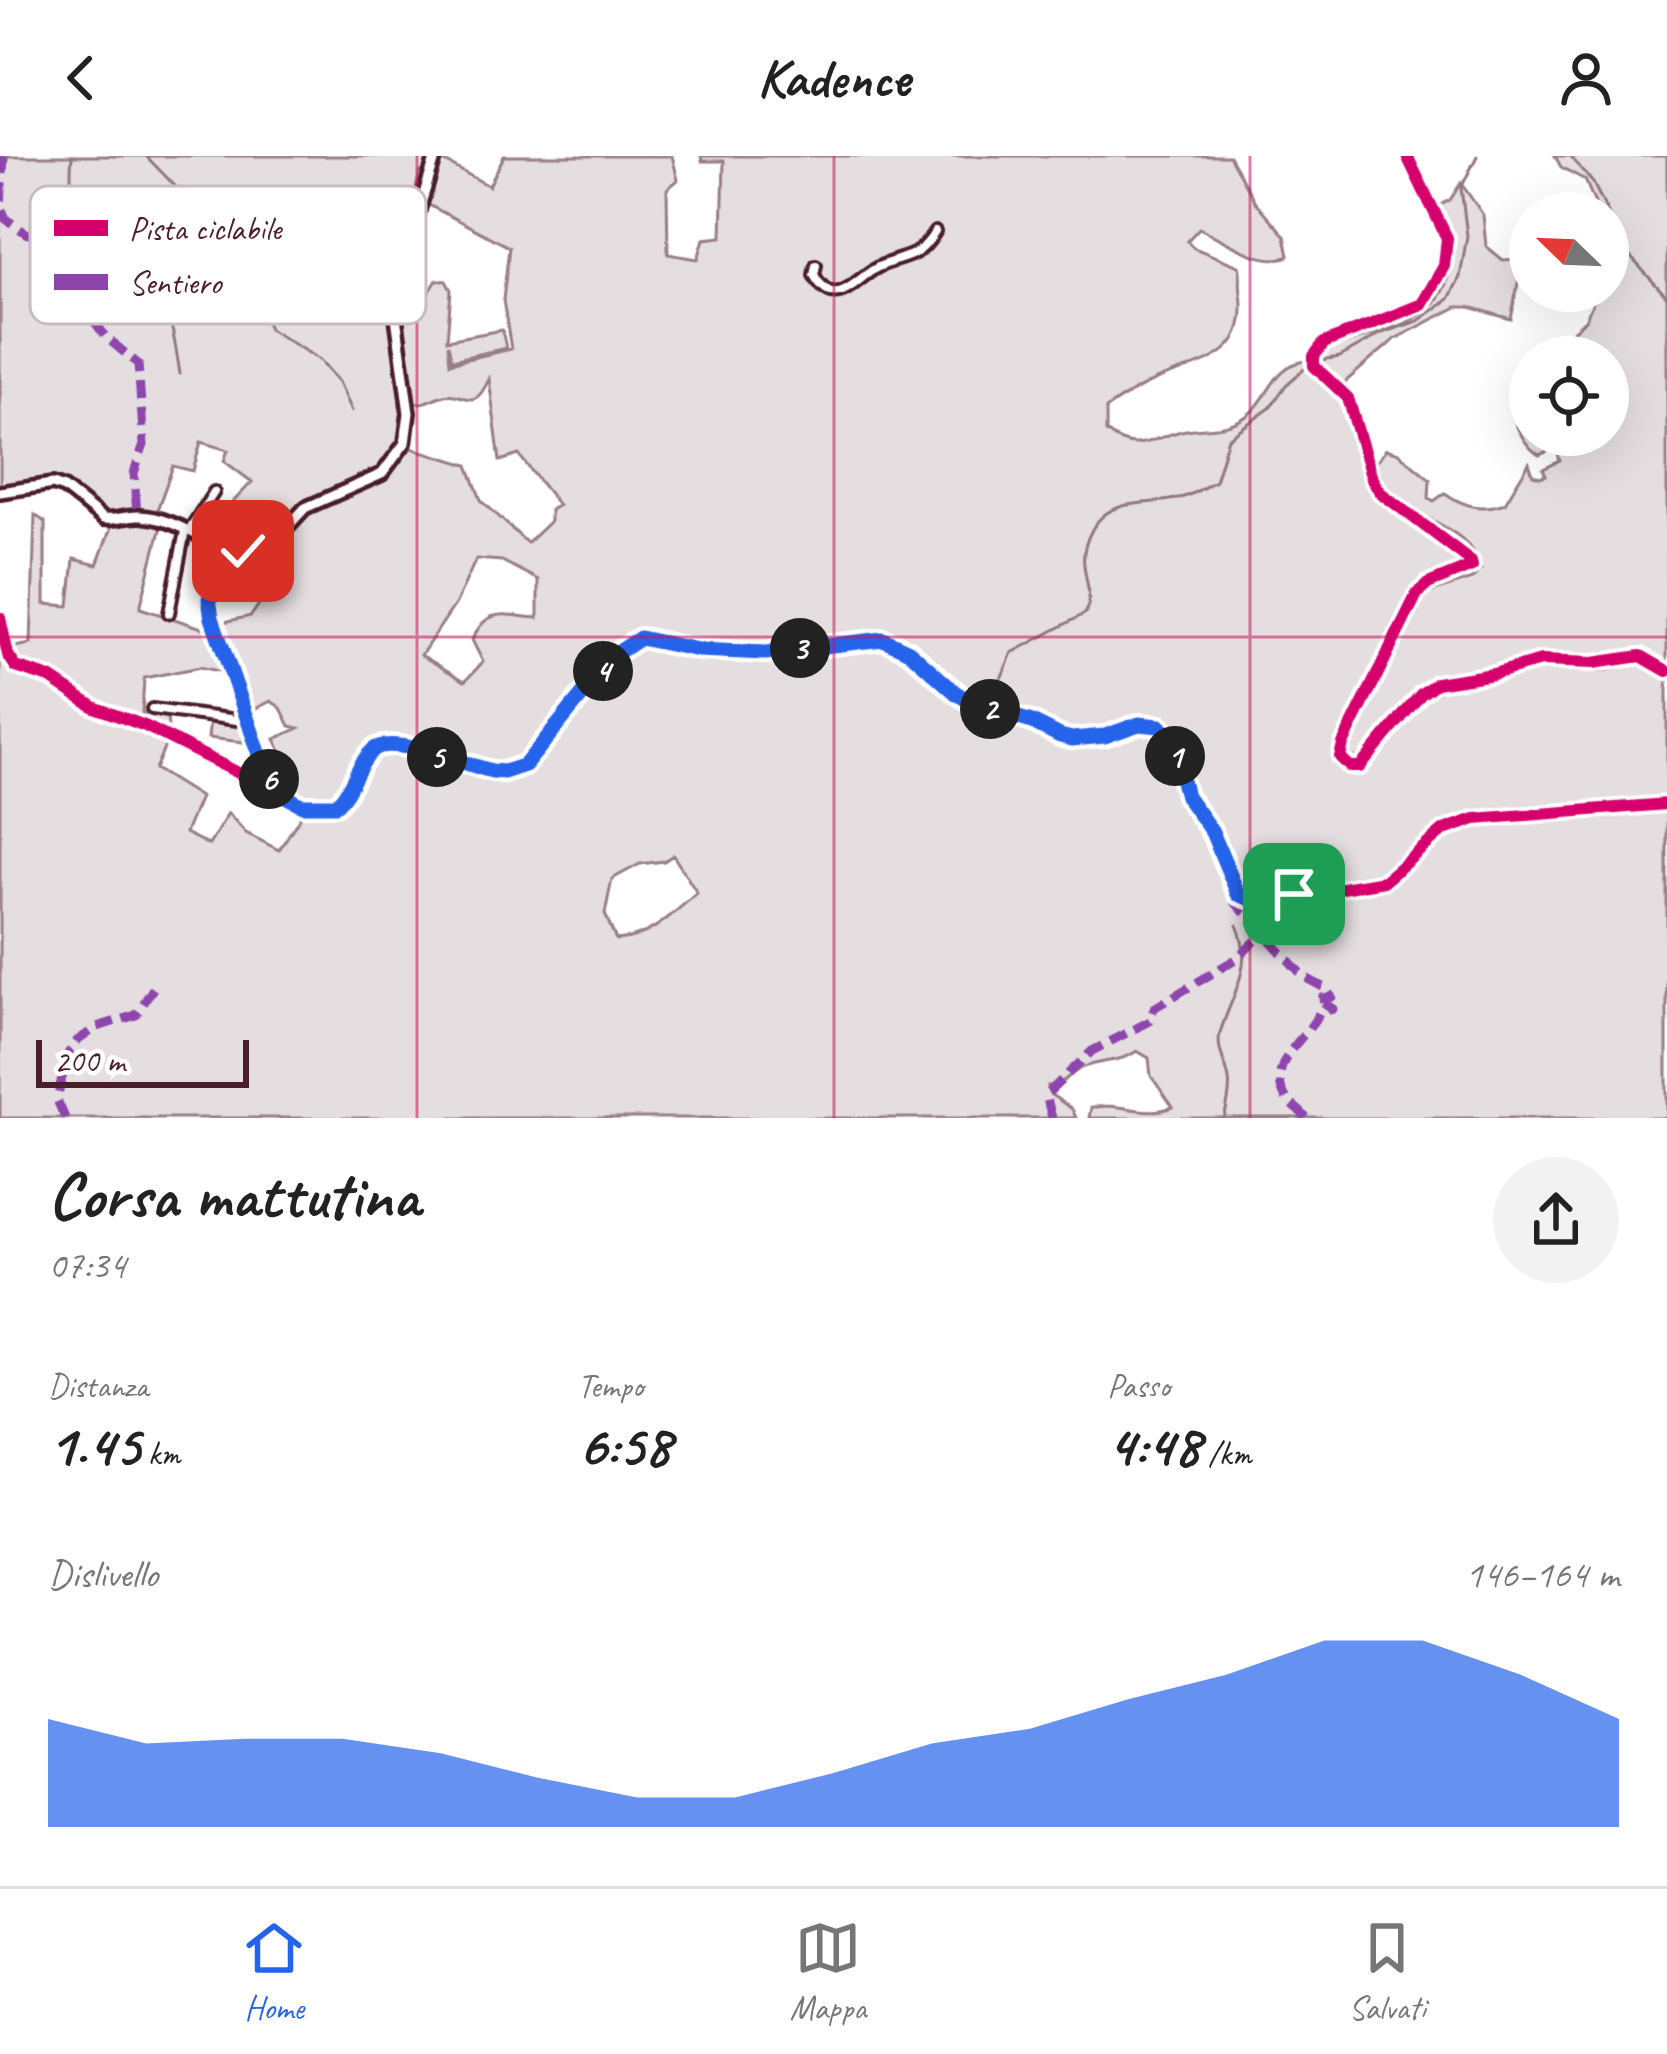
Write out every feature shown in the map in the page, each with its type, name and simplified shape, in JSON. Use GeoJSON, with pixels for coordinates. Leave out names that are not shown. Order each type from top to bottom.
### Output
{"type":"FeatureCollection","features":[{"type":"Feature","properties":{"kind":"street"},"geometry":{"type":"LineString","coordinates":[[426,188],[436,156]]}},
{"type":"Feature","properties":{"kind":"street"},"geometry":{"type":"LineString","coordinates":[[1407,156],[1447,238],[1448,256],[1439,277],[1422,304],[1319,346],[1314,366],[1348,398],[1372,479],[1381,493],[1472,566],[1428,584],[1417,594],[1340,757],[1350,767],[1360,766],[1421,694],[1436,683],[1540,661],[1593,663],[1641,656],[1667,671]]}},
{"type":"Feature","properties":{"kind":"street"},"geometry":{"type":"LineString","coordinates":[[816,266],[814,275],[821,286],[828,292],[841,292],[873,269],[923,252],[935,232]]}},
{"type":"Feature","properties":{"kind":"street"},"geometry":{"type":"LineString","coordinates":[[0,492],[53,484],[103,519],[136,515],[221,548],[267,549],[305,508],[371,480],[400,454],[409,413],[397,324]]}},
{"type":"Feature","properties":{"kind":"street"},"geometry":{"type":"LineString","coordinates":[[169,613],[186,532],[214,491]]}},
{"type":"Feature","properties":{"kind":"street"},"geometry":{"type":"LineString","coordinates":[[221,548],[222,569],[210,607],[245,721],[260,747],[272,789]]}},
{"type":"Feature","properties":{"kind":"street"},"geometry":{"type":"LineString","coordinates":[[0,618],[8,655],[16,667],[50,679],[94,707],[145,726],[302,805],[336,805],[370,753],[392,743],[492,771],[525,765],[617,653],[640,638],[698,650],[751,653],[883,639],[909,651],[974,704],[1060,736],[1105,736],[1139,724],[1160,726],[1171,739],[1186,796],[1225,858],[1231,884],[1249,900],[1259,902],[1384,881],[1444,830],[1475,819],[1667,804]]}},
{"type":"Feature","properties":{"kind":"street"},"geometry":{"type":"LineString","coordinates":[[152,709],[245,721]]}},
{"type":"Feature","properties":{"kind":"shaded area"},"geometry":{"type":"Polygon","coordinates":[[[0,156],[434,156],[489,186],[504,156],[672,156],[678,180],[667,189],[668,254],[698,259],[704,239],[722,237],[724,161],[702,161],[701,156],[1229,156],[1255,202],[1285,236],[1289,256],[1255,255],[1199,228],[1187,241],[1194,248],[1239,266],[1242,315],[1238,332],[1218,355],[1148,384],[1106,409],[1106,432],[1136,444],[1232,424],[1256,407],[1287,368],[1308,361],[1311,370],[1342,400],[1356,452],[1376,497],[1468,566],[1423,581],[1410,597],[1336,747],[1337,763],[1348,772],[1368,765],[1420,703],[1447,687],[1541,669],[1604,671],[1637,663],[1667,678],[1667,1118],[1089,1118],[1091,1108],[1101,1106],[1152,1111],[1173,1107],[1151,1076],[1149,1058],[1137,1051],[1082,1068],[1048,1086],[1050,1094],[1072,1109],[1076,1118],[0,1118],[0,629],[5,649],[31,644],[35,515],[45,522],[45,604],[69,606],[74,559],[97,565],[113,522],[57,480],[0,487],[0,156]],[[436,161],[420,173],[416,186],[30,186],[30,324],[394,324],[400,406],[411,419],[405,446],[468,465],[481,500],[527,543],[550,521],[550,510],[558,505],[519,455],[500,461],[489,379],[473,399],[449,395],[412,402],[404,324],[426,324],[426,298],[437,280],[446,281],[451,290],[447,340],[502,330],[506,348],[452,360],[448,344],[450,363],[511,349],[503,300],[509,247],[426,204],[436,161]],[[201,442],[193,471],[173,466],[153,521],[161,526],[140,608],[202,628],[212,625],[227,673],[200,667],[144,678],[142,713],[167,717],[169,737],[155,769],[200,797],[185,833],[209,845],[228,813],[246,833],[279,850],[300,817],[291,771],[275,739],[299,728],[290,726],[281,708],[271,701],[247,713],[215,624],[251,616],[275,581],[271,529],[232,503],[252,482],[224,461],[228,450],[201,442]],[[476,559],[456,603],[421,655],[465,681],[483,662],[472,640],[484,622],[499,615],[538,618],[538,580],[502,561],[476,559]],[[673,855],[640,864],[612,879],[605,914],[616,940],[650,930],[697,893],[673,855]]]}},
{"type":"Feature","properties":{"kind":"shaded area"},"geometry":{"type":"Polygon","coordinates":[[[1555,156],[1667,156],[1667,661],[1638,650],[1590,659],[1545,655],[1432,678],[1410,695],[1359,756],[1350,759],[1348,750],[1426,594],[1472,579],[1481,569],[1476,555],[1455,533],[1387,491],[1374,465],[1386,449],[1399,453],[1430,479],[1429,498],[1434,501],[1445,493],[1481,507],[1505,503],[1529,463],[1533,475],[1540,477],[1546,475],[1543,469],[1560,461],[1558,456],[1629,456],[1629,336],[1568,336],[1589,312],[1629,312],[1629,192],[1590,192],[1585,180],[1561,167],[1555,156]]]}},
{"type":"Feature","properties":{"kind":"shaded area"},"geometry":{"type":"Polygon","coordinates":[[[1461,183],[1483,215],[1486,246],[1509,260],[1511,319],[1457,307],[1395,339],[1344,383],[1321,361],[1324,351],[1414,318],[1443,289],[1449,248],[1437,207],[1450,200],[1461,183]]]}},
{"type":"Feature","properties":{"kind":"shaded area"},"geometry":{"type":"Polygon","coordinates":[[[210,719],[244,723],[243,742],[208,738],[210,719]]]}},
{"type":"Feature","properties":{"kind":"waterway"},"geometry":{"type":"LineString","coordinates":[[72,156],[72,186]]}},
{"type":"Feature","properties":{"kind":"waterway"},"geometry":{"type":"LineString","coordinates":[[146,156],[175,186]]}},
{"type":"Feature","properties":{"kind":"waterway"},"geometry":{"type":"LineString","coordinates":[[1320,360],[1340,357],[1382,333],[1418,321],[1449,299],[1460,277],[1467,236],[1461,188],[1477,156]]}},
{"type":"Feature","properties":{"kind":"waterway"},"geometry":{"type":"LineString","coordinates":[[1570,156],[1598,192]]}},
{"type":"Feature","properties":{"kind":"waterway"},"geometry":{"type":"LineString","coordinates":[[1629,255],[1667,297]]}},
{"type":"Feature","properties":{"kind":"waterway"},"geometry":{"type":"LineString","coordinates":[[171,324],[180,374]]}},
{"type":"Feature","properties":{"kind":"waterway"},"geometry":{"type":"LineString","coordinates":[[267,324],[320,360],[339,382],[352,411]]}},
{"type":"Feature","properties":{"kind":"waterway"},"geometry":{"type":"LineString","coordinates":[[1000,681],[1012,653],[1086,613],[1085,547],[1101,518],[1124,506],[1185,497],[1215,481],[1228,438],[1270,408],[1286,385],[1310,364]]}},
{"type":"Feature","properties":{"kind":"waterway"},"geometry":{"type":"LineString","coordinates":[[1224,1118],[1229,1085],[1219,1040],[1243,967],[1237,925]]}},
{"type":"Feature","properties":{"kind":"marked path"},"geometry":{"type":"LineString","coordinates":[[4,156],[1,207],[6,219],[30,234]]}},
{"type":"Feature","properties":{"kind":"marked path"},"geometry":{"type":"LineString","coordinates":[[96,324],[138,364],[144,445],[134,473],[137,515]]}},
{"type":"Feature","properties":{"kind":"marked path"},"geometry":{"type":"LineString","coordinates":[[1233,900],[1304,977],[1332,997],[1317,998],[1333,1009],[1319,1013],[1280,1074],[1286,1098],[1306,1118]]}},
{"type":"Feature","properties":{"kind":"marked path"},"geometry":{"type":"LineString","coordinates":[[1052,1118],[1046,1095],[1092,1051],[1150,1021],[1154,1008],[1236,959],[1262,935]]}},
{"type":"Feature","properties":{"kind":"marked path"},"geometry":{"type":"LineString","coordinates":[[65,1118],[57,1100],[67,1055],[97,1027],[136,1015],[157,982]]}},
{"type":"Feature","properties":{"kind":"cycle path"},"geometry":{"type":"LineString","coordinates":[[1407,156],[1447,238],[1444,266],[1422,304],[1324,343],[1314,356],[1314,366],[1348,398],[1372,479],[1381,493],[1472,566],[1428,584],[1417,594],[1340,757],[1350,767],[1360,767],[1421,694],[1436,683],[1541,661],[1593,663],[1641,656],[1667,671]]}},
{"type":"Feature","properties":{"kind":"cycle path"},"geometry":{"type":"LineString","coordinates":[[0,618],[8,655],[16,667],[50,678],[94,707],[145,726],[302,805],[336,805],[366,757],[394,743],[486,769],[525,765],[617,653],[631,641],[647,637],[698,650],[735,653],[883,639],[909,651],[974,704],[1032,721],[1060,736],[1105,736],[1139,724],[1160,726],[1171,739],[1186,796],[1225,858],[1231,884],[1238,894],[1259,902],[1384,881],[1444,830],[1475,819],[1667,804]]}},
{"type":"Feature","properties":{"kind":"route"},"geometry":{"type":"LineString","coordinates":[[243,551],[221,548],[222,569],[209,599],[212,618],[272,789],[302,805],[336,805],[370,753],[384,744],[403,745],[492,771],[525,765],[617,653],[640,638],[698,650],[766,653],[883,639],[909,651],[974,704],[1060,736],[1105,736],[1139,724],[1160,726],[1171,739],[1182,788],[1212,832],[1238,894],[1259,902],[1294,894]]}}]}
